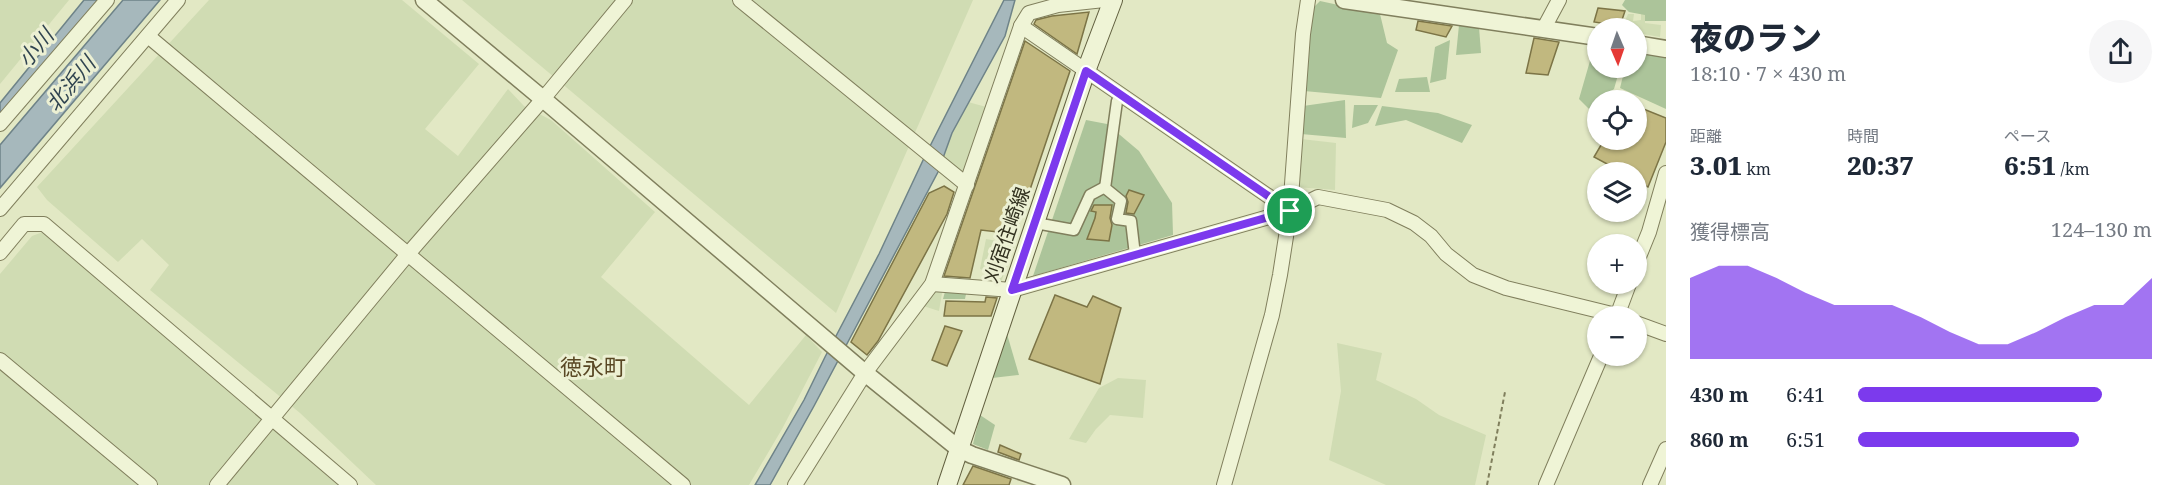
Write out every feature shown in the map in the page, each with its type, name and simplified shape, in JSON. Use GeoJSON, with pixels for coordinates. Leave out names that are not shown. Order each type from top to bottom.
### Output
{"type":"FeatureCollection","features":[{"type":"Feature","properties":{"kind":"main road","name":"刈宿住崎線"},"geometry":{"type":"LineString","coordinates":[[947,485],[1086,71],[1113,0]]}},
{"type":"Feature","properties":{"kind":"street"},"geometry":{"type":"LineString","coordinates":[[0,124],[107,0]]}},
{"type":"Feature","properties":{"kind":"street"},"geometry":{"type":"LineString","coordinates":[[0,209],[178,0]]}},
{"type":"Feature","properties":{"kind":"street"},"geometry":{"type":"LineString","coordinates":[[424,0],[865,373],[959,449],[1062,485]]}},
{"type":"Feature","properties":{"kind":"street"},"geometry":{"type":"LineString","coordinates":[[217,485],[408,254],[543,99],[625,0]]}},
{"type":"Feature","properties":{"kind":"street"},"geometry":{"type":"LineString","coordinates":[[740,0],[967,185]]}},
{"type":"Feature","properties":{"kind":"street"},"geometry":{"type":"LineString","coordinates":[[795,485],[865,373],[932,284],[1021,26],[1029,13],[1055,3],[1104,0]]}},
{"type":"Feature","properties":{"kind":"street"},"geometry":{"type":"LineString","coordinates":[[1224,485],[1272,315],[1280,275],[1290,211],[1303,34],[1308,0]]}},
{"type":"Feature","properties":{"kind":"street"},"geometry":{"type":"LineString","coordinates":[[1344,0],[1401,4],[1587,35]]}},
{"type":"Feature","properties":{"kind":"street"},"geometry":{"type":"LineString","coordinates":[[1544,28],[1559,0]]}},
{"type":"Feature","properties":{"kind":"street"},"geometry":{"type":"LineString","coordinates":[[1021,26],[1290,211]]}},
{"type":"Feature","properties":{"kind":"street"},"geometry":{"type":"LineString","coordinates":[[148,36],[683,485]]}},
{"type":"Feature","properties":{"kind":"street"},"geometry":{"type":"LineString","coordinates":[[1647,46],[1666,49]]}},
{"type":"Feature","properties":{"kind":"street"},"geometry":{"type":"LineString","coordinates":[[1105,187],[1117,101]]}},
{"type":"Feature","properties":{"kind":"street"},"geometry":{"type":"LineString","coordinates":[[1647,235],[1666,173]]}},
{"type":"Feature","properties":{"kind":"street"},"geometry":{"type":"LineString","coordinates":[[1105,187],[1121,201],[1117,219],[1131,221],[1135,255]]}},
{"type":"Feature","properties":{"kind":"street"},"geometry":{"type":"LineString","coordinates":[[1041,224],[1074,230],[1090,195],[1105,187]]}},
{"type":"Feature","properties":{"kind":"street"},"geometry":{"type":"LineString","coordinates":[[932,284],[1012,290],[1290,211],[1318,197],[1387,210],[1414,223],[1431,236],[1446,254],[1473,275],[1506,288],[1587,308]]}},
{"type":"Feature","properties":{"kind":"street"},"geometry":{"type":"LineString","coordinates":[[0,253],[24,224],[44,224],[350,485]]}},
{"type":"Feature","properties":{"kind":"street"},"geometry":{"type":"LineString","coordinates":[[1647,327],[1666,334]]}},
{"type":"Feature","properties":{"kind":"street"},"geometry":{"type":"LineString","coordinates":[[0,360],[150,485]]}},
{"type":"Feature","properties":{"kind":"street"},"geometry":{"type":"LineString","coordinates":[[1546,485],[1597,366]]}},
{"type":"Feature","properties":{"kind":"street"},"geometry":{"type":"LineString","coordinates":[[1650,485],[1666,449]]}},
{"type":"Feature","properties":{"kind":"path"},"geometry":{"type":"LineString","coordinates":[[1487,485],[1505,392]]}},
{"type":"Feature","properties":{"kind":"green space"},"geometry":{"type":"Polygon","coordinates":[[[0,0],[69,0],[0,84],[0,0]]]}},
{"type":"Feature","properties":{"kind":"green space"},"geometry":{"type":"Polygon","coordinates":[[[209,0],[402,0],[479,64],[425,129],[458,156],[508,89],[524,106],[551,120],[655,212],[601,277],[749,405],[806,335],[822,352],[782,429],[749,485],[376,485],[300,413],[150,290],[169,265],[142,239],[118,262],[47,200],[37,187],[209,0]]]}},
{"type":"Feature","properties":{"kind":"green space"},"geometry":{"type":"Polygon","coordinates":[[[462,0],[973,0],[836,313],[462,0]]]}},
{"type":"Feature","properties":{"kind":"green space"},"geometry":{"type":"Polygon","coordinates":[[[1625,0],[1666,0],[1666,21],[1647,21],[1645,15],[1629,12],[1622,5],[1625,0]]]}},
{"type":"Feature","properties":{"kind":"green space"},"geometry":{"type":"Polygon","coordinates":[[[1320,1],[1380,14],[1387,43],[1398,50],[1381,98],[1304,91],[1310,11],[1320,1]]]}},
{"type":"Feature","properties":{"kind":"green space"},"geometry":{"type":"Polygon","coordinates":[[[1628,14],[1634,14],[1633,18],[1626,18],[1628,14]]]}},
{"type":"Feature","properties":{"kind":"green space"},"geometry":{"type":"Polygon","coordinates":[[[1647,23],[1661,25],[1660,37],[1647,35],[1647,23]]]}},
{"type":"Feature","properties":{"kind":"green space"},"geometry":{"type":"Polygon","coordinates":[[[1459,25],[1479,27],[1481,53],[1456,55],[1459,25]]]}},
{"type":"Feature","properties":{"kind":"green space"},"geometry":{"type":"Polygon","coordinates":[[[1450,40],[1446,79],[1430,83],[1435,47],[1450,40]]]}},
{"type":"Feature","properties":{"kind":"green space"},"geometry":{"type":"Polygon","coordinates":[[[1647,53],[1666,58],[1666,109],[1647,100],[1647,90],[1620,88],[1622,78],[1647,78],[1647,53]]]}},
{"type":"Feature","properties":{"kind":"green space"},"geometry":{"type":"Polygon","coordinates":[[[1587,71],[1587,78],[1617,78],[1613,90],[1587,90],[1587,107],[1579,99],[1587,71]]]}},
{"type":"Feature","properties":{"kind":"green space"},"geometry":{"type":"Polygon","coordinates":[[[1427,77],[1430,92],[1395,92],[1399,79],[1427,77]]]}},
{"type":"Feature","properties":{"kind":"green space"},"geometry":{"type":"Polygon","coordinates":[[[1345,100],[1346,138],[1301,134],[1303,106],[1345,100]]]}},
{"type":"Feature","properties":{"kind":"green space"},"geometry":{"type":"Polygon","coordinates":[[[968,102],[990,108],[964,176],[947,163],[942,152],[968,102]]]}},
{"type":"Feature","properties":{"kind":"green space"},"geometry":{"type":"Polygon","coordinates":[[[1354,105],[1378,105],[1368,123],[1352,128],[1354,105]]]}},
{"type":"Feature","properties":{"kind":"green space"},"geometry":{"type":"Polygon","coordinates":[[[1382,106],[1438,113],[1472,125],[1462,143],[1406,120],[1375,126],[1382,106]]]}},
{"type":"Feature","properties":{"kind":"green space"},"geometry":{"type":"Polygon","coordinates":[[[1086,120],[1107,124],[1139,151],[1172,203],[1173,235],[1033,276],[1086,120]]]}},
{"type":"Feature","properties":{"kind":"green space"},"geometry":{"type":"Polygon","coordinates":[[[1301,139],[1336,143],[1335,190],[1296,187],[1301,139]]]}},
{"type":"Feature","properties":{"kind":"green space"},"geometry":{"type":"Polygon","coordinates":[[[43,232],[338,485],[0,485],[0,274],[32,236],[43,232]]]}},
{"type":"Feature","properties":{"kind":"green space"},"geometry":{"type":"Polygon","coordinates":[[[986,239],[1015,244],[1000,285],[991,284],[993,273],[980,269],[986,239]]]}},
{"type":"Feature","properties":{"kind":"green space"},"geometry":{"type":"Polygon","coordinates":[[[931,287],[943,287],[939,311],[920,305],[931,287]]]}},
{"type":"Feature","properties":{"kind":"green space"},"geometry":{"type":"Polygon","coordinates":[[[946,288],[967,289],[965,299],[943,299],[946,288]]]}},
{"type":"Feature","properties":{"kind":"green space"},"geometry":{"type":"Polygon","coordinates":[[[1007,334],[1019,375],[992,378],[1007,334]]]}},
{"type":"Feature","properties":{"kind":"green space"},"geometry":{"type":"Polygon","coordinates":[[[1337,343],[1382,353],[1376,380],[1416,399],[1439,415],[1486,435],[1475,485],[1386,485],[1329,460],[1341,391],[1337,343]]]}},
{"type":"Feature","properties":{"kind":"green space"},"geometry":{"type":"Polygon","coordinates":[[[1118,378],[1146,380],[1143,418],[1110,415],[1086,443],[1069,439],[1099,388],[1118,378]]]}},
{"type":"Feature","properties":{"kind":"green space"},"geometry":{"type":"Polygon","coordinates":[[[980,415],[995,425],[988,450],[973,444],[980,415]]]}},
{"type":"Feature","properties":{"kind":"water","name":"小川"},"geometry":{"type":"Polygon","coordinates":[[[84,0],[102,0],[0,121],[0,103],[84,0]]]}},
{"type":"Feature","properties":{"kind":"water","name":"北浜川"},"geometry":{"type":"Polygon","coordinates":[[[123,0],[160,0],[0,188],[0,145],[123,0]]]}},
{"type":"Feature","properties":{"kind":"water"},"geometry":{"type":"Polygon","coordinates":[[[1004,0],[1015,0],[1005,36],[952,133],[938,172],[770,485],[755,485],[804,400],[879,254],[925,156],[1004,0]]]}},
{"type":"Feature","properties":{"kind":"building"},"geometry":{"type":"Polygon","coordinates":[[[1598,8],[1625,11],[1623,18],[1595,18],[1598,8]]]}},
{"type":"Feature","properties":{"kind":"building"},"geometry":{"type":"Polygon","coordinates":[[[1089,12],[1077,54],[1034,24],[1036,20],[1052,16],[1089,12]]]}},
{"type":"Feature","properties":{"kind":"building"},"geometry":{"type":"Polygon","coordinates":[[[1418,21],[1452,26],[1446,37],[1416,30],[1418,21]]]}},
{"type":"Feature","properties":{"kind":"building"},"geometry":{"type":"Polygon","coordinates":[[[1534,38],[1559,42],[1548,75],[1526,73],[1534,38]]]}},
{"type":"Feature","properties":{"kind":"building"},"geometry":{"type":"Polygon","coordinates":[[[1025,41],[1070,71],[1015,234],[981,230],[970,278],[944,276],[1025,41]]]}},
{"type":"Feature","properties":{"kind":"building"},"geometry":{"type":"Polygon","coordinates":[[[1647,110],[1666,118],[1666,142],[1648,187],[1647,162],[1603,162],[1594,157],[1598,150],[1647,150],[1647,110]]]}},
{"type":"Feature","properties":{"kind":"building"},"geometry":{"type":"Polygon","coordinates":[[[944,186],[954,192],[947,214],[878,341],[867,355],[851,342],[929,193],[944,186]]]}},
{"type":"Feature","properties":{"kind":"building"},"geometry":{"type":"Polygon","coordinates":[[[1129,190],[1144,195],[1134,214],[1126,213],[1128,202],[1126,196],[1129,190]]]}},
{"type":"Feature","properties":{"kind":"building"},"geometry":{"type":"Polygon","coordinates":[[[1094,205],[1112,205],[1109,241],[1087,239],[1095,218],[1096,212],[1091,211],[1094,205]]]}},
{"type":"Feature","properties":{"kind":"building"},"geometry":{"type":"Polygon","coordinates":[[[1055,295],[1087,307],[1093,296],[1121,308],[1100,384],[1029,359],[1055,295]]]}},
{"type":"Feature","properties":{"kind":"building"},"geometry":{"type":"Polygon","coordinates":[[[986,297],[997,298],[991,316],[944,316],[946,301],[985,302],[986,297]]]}},
{"type":"Feature","properties":{"kind":"building"},"geometry":{"type":"Polygon","coordinates":[[[945,326],[962,331],[947,366],[932,360],[945,326]]]}},
{"type":"Feature","properties":{"kind":"building"},"geometry":{"type":"Polygon","coordinates":[[[1000,445],[1021,454],[1019,460],[998,452],[1000,445]]]}},
{"type":"Feature","properties":{"kind":"building"},"geometry":{"type":"Polygon","coordinates":[[[973,466],[1011,479],[1009,485],[963,485],[973,466]]]}},
{"type":"Feature","properties":{"kind":"district","name":"徳永町"},"geometry":{"type":"Point","coordinates":[593,367]}},
{"type":"Feature","properties":{"kind":"route"},"geometry":{"type":"LineString","coordinates":[[1086,71],[1290,211],[1019,288],[1012,290],[1086,71]]}}]}
